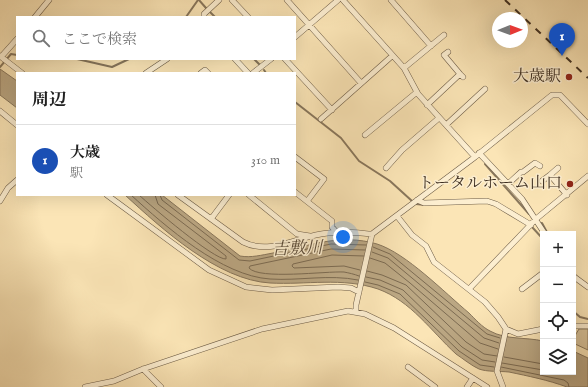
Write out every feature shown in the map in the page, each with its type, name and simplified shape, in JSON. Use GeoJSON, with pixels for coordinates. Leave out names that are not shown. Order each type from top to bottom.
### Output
{"type":"FeatureCollection","features":[{"type":"Feature","properties":{"kind":"street"},"geometry":{"type":"LineString","coordinates":[[36,16],[49,0]]}},
{"type":"Feature","properties":{"kind":"street"},"geometry":{"type":"LineString","coordinates":[[204,16],[204,14],[219,0]]}},
{"type":"Feature","properties":{"kind":"street"},"geometry":{"type":"LineString","coordinates":[[232,0],[247,16]]}},
{"type":"Feature","properties":{"kind":"street"},"geometry":{"type":"LineString","coordinates":[[287,0],[361,83]]}},
{"type":"Feature","properties":{"kind":"street"},"geometry":{"type":"LineString","coordinates":[[296,36],[338,0]]}},
{"type":"Feature","properties":{"kind":"street"},"geometry":{"type":"LineString","coordinates":[[343,0],[404,68],[417,92],[427,105],[475,157]]}},
{"type":"Feature","properties":{"kind":"street"},"geometry":{"type":"LineString","coordinates":[[391,0],[431,46]]}},
{"type":"Feature","properties":{"kind":"street"},"geometry":{"type":"LineString","coordinates":[[404,68],[444,35]]}},
{"type":"Feature","properties":{"kind":"street"},"geometry":{"type":"LineString","coordinates":[[16,40],[1,57],[21,72]]}},
{"type":"Feature","properties":{"kind":"street"},"geometry":{"type":"LineString","coordinates":[[427,105],[462,76],[444,55]]}},
{"type":"Feature","properties":{"kind":"street"},"geometry":{"type":"LineString","coordinates":[[321,119],[392,56]]}},
{"type":"Feature","properties":{"kind":"street"},"geometry":{"type":"LineString","coordinates":[[147,72],[165,60]]}},
{"type":"Feature","properties":{"kind":"street"},"geometry":{"type":"LineString","coordinates":[[235,60],[247,72]]}},
{"type":"Feature","properties":{"kind":"street"},"geometry":{"type":"LineString","coordinates":[[255,72],[270,60]]}},
{"type":"Feature","properties":{"kind":"street"},"geometry":{"type":"LineString","coordinates":[[286,60],[332,110]]}},
{"type":"Feature","properties":{"kind":"street"},"geometry":{"type":"LineString","coordinates":[[446,125],[485,89]]}},
{"type":"Feature","properties":{"kind":"street"},"geometry":{"type":"LineString","coordinates":[[365,135],[417,92]]}},
{"type":"Feature","properties":{"kind":"street"},"geometry":{"type":"LineString","coordinates":[[356,312],[371,237],[417,200],[475,157],[552,95],[560,95],[588,124]]}},
{"type":"Feature","properties":{"kind":"street"},"geometry":{"type":"LineString","coordinates":[[0,111],[16,124]]}},
{"type":"Feature","properties":{"kind":"street"},"geometry":{"type":"LineString","coordinates":[[386,168],[402,150],[439,118]]}},
{"type":"Feature","properties":{"kind":"street"},"geometry":{"type":"LineString","coordinates":[[479,153],[508,184],[536,219],[543,231]]}},
{"type":"Feature","properties":{"kind":"street"},"geometry":{"type":"LineString","coordinates":[[296,158],[324,178],[308,200]]}},
{"type":"Feature","properties":{"kind":"street"},"geometry":{"type":"LineString","coordinates":[[508,184],[521,172],[535,163],[540,166]]}},
{"type":"Feature","properties":{"kind":"street"},"geometry":{"type":"LineString","coordinates":[[542,181],[558,168]]}},
{"type":"Feature","properties":{"kind":"street"},"geometry":{"type":"LineString","coordinates":[[550,175],[567,195]]}},
{"type":"Feature","properties":{"kind":"street"},"geometry":{"type":"LineString","coordinates":[[470,288],[536,219],[567,195],[588,176]]}},
{"type":"Feature","properties":{"kind":"street"},"geometry":{"type":"LineString","coordinates":[[0,201],[8,188],[16,181]]}},
{"type":"Feature","properties":{"kind":"street"},"geometry":{"type":"LineString","coordinates":[[296,193],[308,200],[332,221],[332,226],[337,233]]}},
{"type":"Feature","properties":{"kind":"street"},"geometry":{"type":"LineString","coordinates":[[108,196],[209,270],[246,287],[272,290],[338,287],[350,288],[359,292]]}},
{"type":"Feature","properties":{"kind":"street"},"geometry":{"type":"LineString","coordinates":[[179,196],[253,247],[272,246],[313,236],[337,233],[371,237]]}},
{"type":"Feature","properties":{"kind":"street"},"geometry":{"type":"LineString","coordinates":[[211,219],[229,196]]}},
{"type":"Feature","properties":{"kind":"street"},"geometry":{"type":"LineString","coordinates":[[250,196],[297,234],[313,236]]}},
{"type":"Feature","properties":{"kind":"street"},"geometry":{"type":"LineString","coordinates":[[417,200],[424,203],[487,201],[496,204],[531,225]]}},
{"type":"Feature","properties":{"kind":"street"},"geometry":{"type":"LineString","coordinates":[[397,216],[412,235],[426,246],[434,262],[470,288],[491,308],[506,331],[518,334],[540,330]]}},
{"type":"Feature","properties":{"kind":"street"},"geometry":{"type":"LineString","coordinates":[[522,289],[540,275]]}},
{"type":"Feature","properties":{"kind":"street"},"geometry":{"type":"LineString","coordinates":[[576,278],[588,287]]}},
{"type":"Feature","properties":{"kind":"street"},"geometry":{"type":"LineString","coordinates":[[85,387],[114,381],[143,369],[262,328],[340,312],[356,312],[365,314],[394,328],[487,387]]}},
{"type":"Feature","properties":{"kind":"street"},"geometry":{"type":"LineString","coordinates":[[576,326],[588,326]]}},
{"type":"Feature","properties":{"kind":"street"},"geometry":{"type":"LineString","coordinates":[[503,387],[497,371],[506,331]]}},
{"type":"Feature","properties":{"kind":"street"},"geometry":{"type":"LineString","coordinates":[[408,367],[435,387]]}},
{"type":"Feature","properties":{"kind":"street"},"geometry":{"type":"LineString","coordinates":[[143,369],[161,387]]}},
{"type":"Feature","properties":{"kind":"street"},"geometry":{"type":"LineString","coordinates":[[467,387],[474,378]]}},
{"type":"Feature","properties":{"kind":"shaded area"},"geometry":{"type":"Polygon","coordinates":[[[579,329],[588,329],[588,350],[576,344],[576,334],[579,329]]]}},
{"type":"Feature","properties":{"kind":"water"},"geometry":{"type":"Polygon","coordinates":[[[0,69],[16,80],[16,107],[0,95],[0,69]]]}},
{"type":"Feature","properties":{"kind":"water","name":"吉敷川"},"geometry":{"type":"Polygon","coordinates":[[[126,196],[163,196],[240,256],[248,257],[261,255],[337,240],[363,241],[377,244],[400,256],[413,265],[487,329],[503,336],[540,341],[540,375],[576,375],[576,352],[588,358],[588,387],[567,387],[545,380],[509,372],[479,369],[456,354],[420,317],[401,301],[378,289],[364,285],[338,282],[270,283],[250,280],[211,263],[173,237],[126,196]]]}},
{"type":"Feature","properties":{"kind":"waterway"},"geometry":{"type":"LineString","coordinates":[[187,16],[198,0]]}},
{"type":"Feature","properties":{"kind":"waterway"},"geometry":{"type":"LineString","coordinates":[[199,0],[206,8]]}},
{"type":"Feature","properties":{"kind":"waterway"},"geometry":{"type":"LineString","coordinates":[[209,11],[214,16]]}},
{"type":"Feature","properties":{"kind":"waterway"},"geometry":{"type":"LineString","coordinates":[[0,67],[11,54],[16,55]]}},
{"type":"Feature","properties":{"kind":"waterway"},"geometry":{"type":"LineString","coordinates":[[81,60],[112,67],[127,60]]}},
{"type":"Feature","properties":{"kind":"waterway"},"geometry":{"type":"LineString","coordinates":[[255,60],[260,65]]}},
{"type":"Feature","properties":{"kind":"waterway"},"geometry":{"type":"LineString","coordinates":[[296,103],[341,138],[359,161],[390,181],[412,201]]}},
{"type":"Feature","properties":{"kind":"waterway"},"geometry":{"type":"LineString","coordinates":[[485,164],[529,214]]}},
{"type":"Feature","properties":{"kind":"waterway"},"geometry":{"type":"LineString","coordinates":[[416,204],[425,205]]}},
{"type":"Feature","properties":{"kind":"waterway"},"geometry":{"type":"LineString","coordinates":[[542,223],[546,231]]}},
{"type":"Feature","properties":{"kind":"waterway"},"geometry":{"type":"LineString","coordinates":[[532,227],[540,236]]}},
{"type":"Feature","properties":{"kind":"waterway"},"geometry":{"type":"LineString","coordinates":[[576,314],[580,317],[588,319]]}},
{"type":"Feature","properties":{"kind":"railway"},"geometry":{"type":"LineString","coordinates":[[505,0],[588,78]]}},
{"type":"Feature","properties":{"kind":"place","name":"大歳"},"geometry":{"type":"Point","coordinates":[562,56]}},
{"type":"Feature","properties":{"kind":"place","name":"大歳駅"},"geometry":{"type":"Point","coordinates":[569,77]}},
{"type":"Feature","properties":{"kind":"place","name":"トータルホーム山口"},"geometry":{"type":"Point","coordinates":[570,184]}}]}
